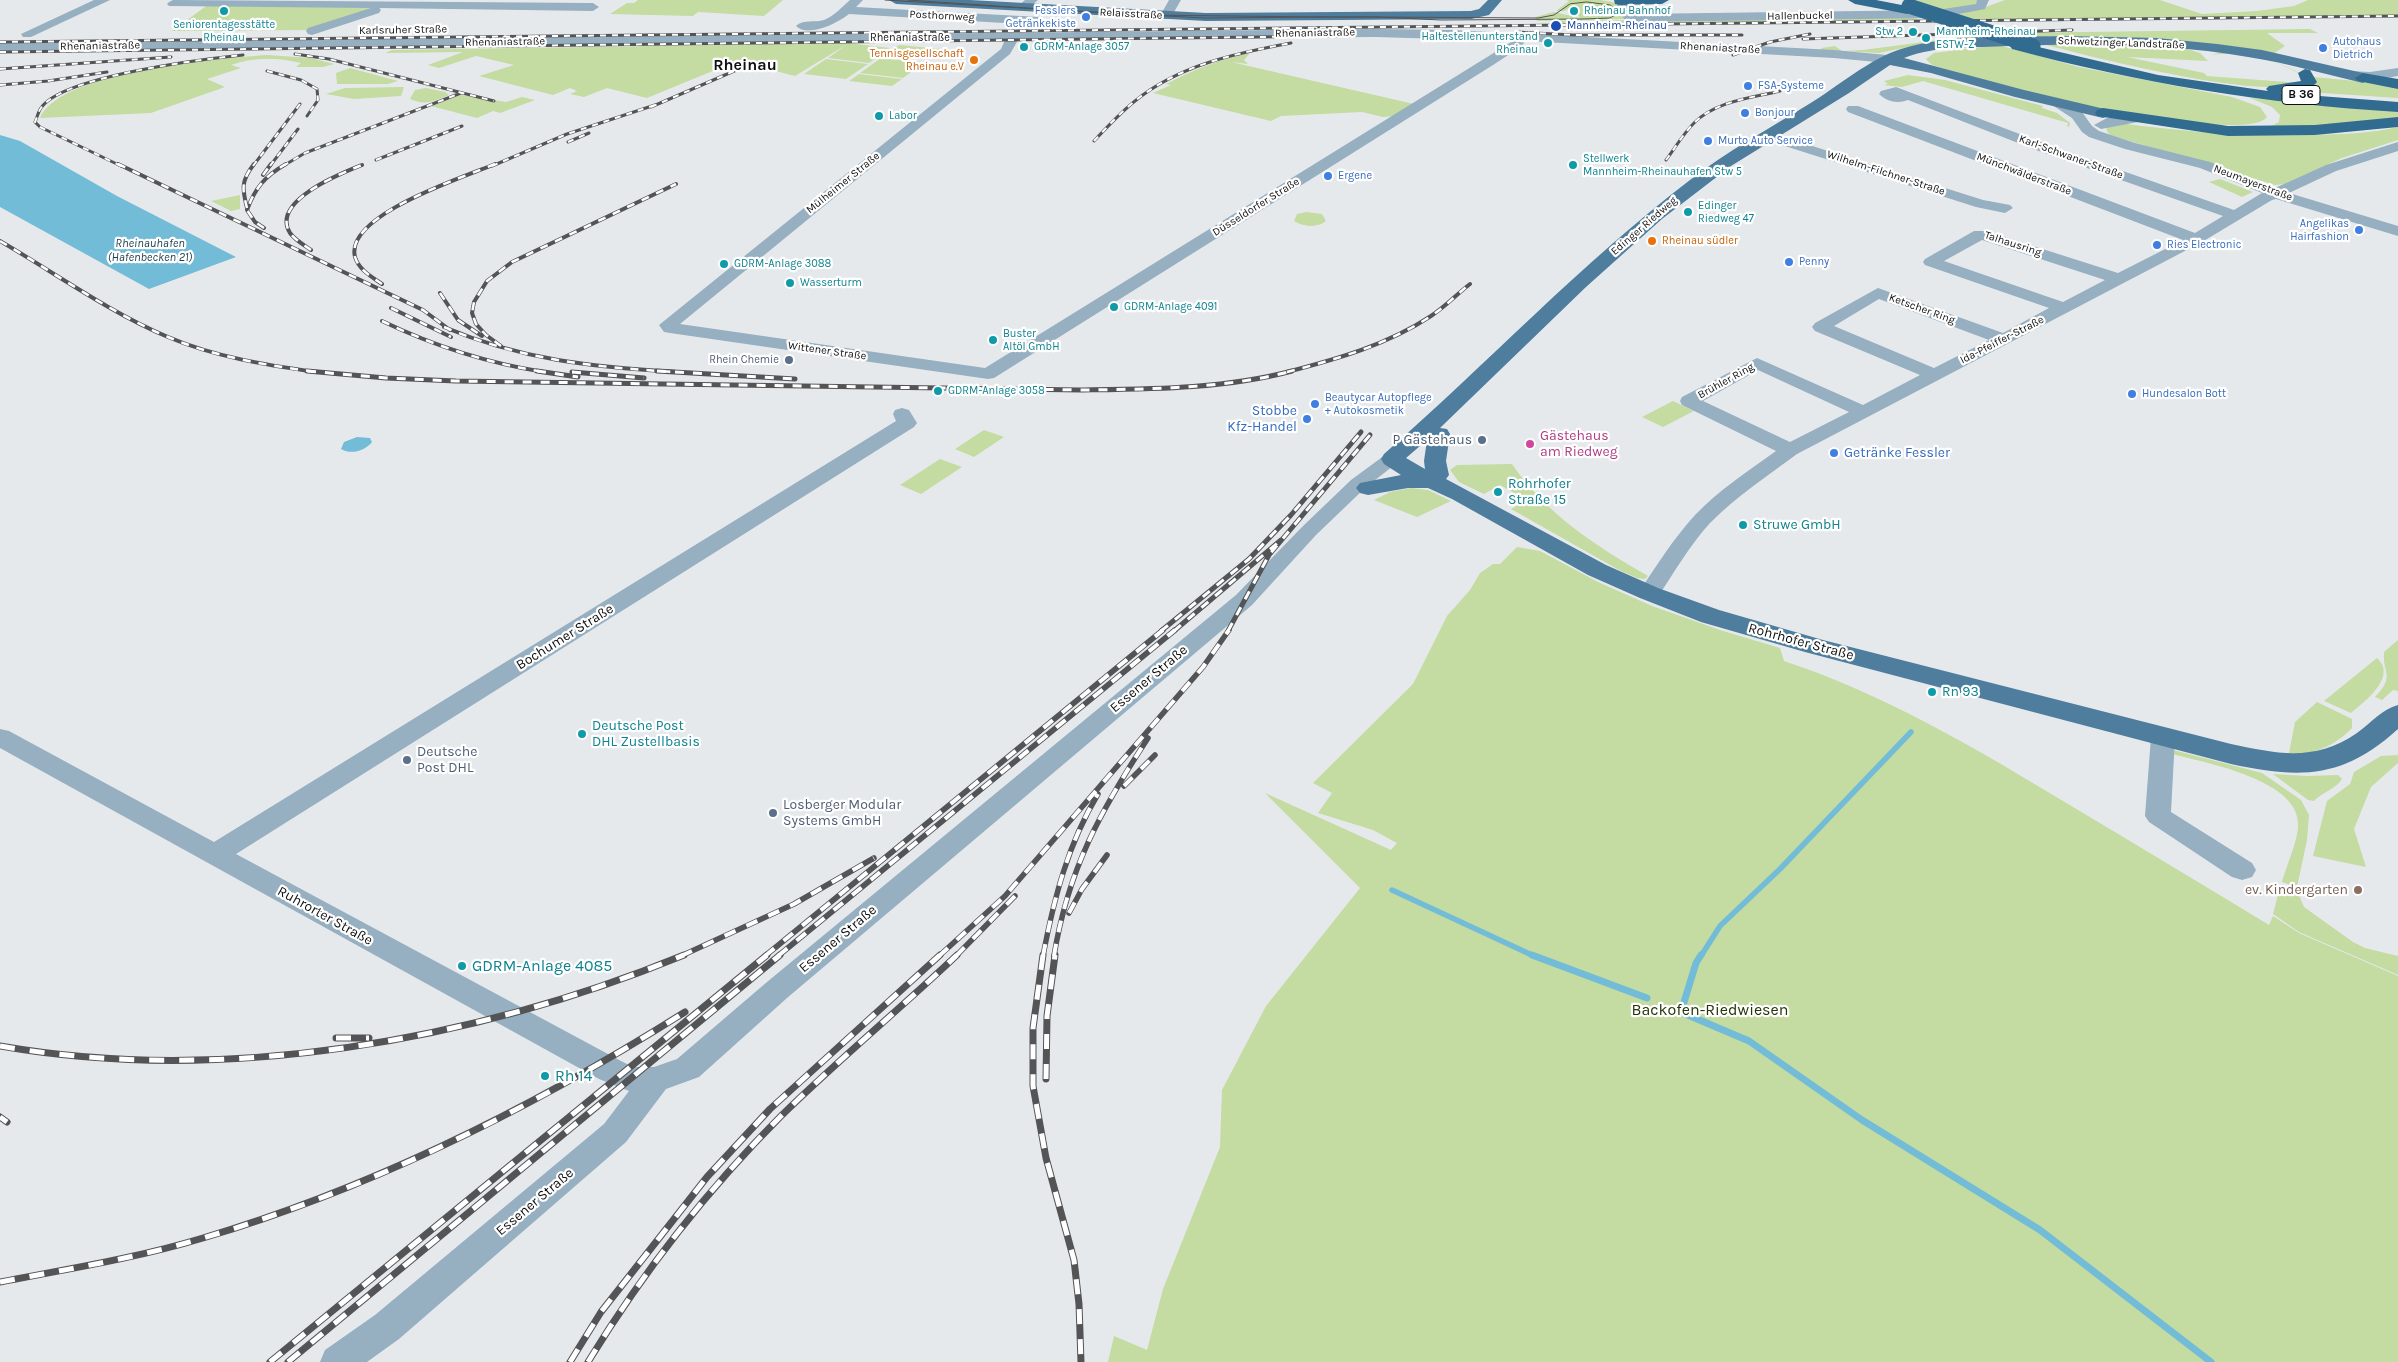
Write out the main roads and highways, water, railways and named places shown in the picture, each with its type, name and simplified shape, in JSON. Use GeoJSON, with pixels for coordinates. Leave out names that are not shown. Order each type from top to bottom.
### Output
{"type":"FeatureCollection","features":[{"type":"Feature","properties":{"kind":"highway"},"geometry":{"type":"LineString","coordinates":[[1616,0],[1662,0]]}},
{"type":"Feature","properties":{"kind":"highway"},"geometry":{"type":"LineString","coordinates":[[1855,0],[1897,6]]}},
{"type":"Feature","properties":{"kind":"highway","name":"B 36"},"geometry":{"type":"LineString","coordinates":[[1872,0],[2034,46],[2204,85],[2398,102]]}},
{"type":"Feature","properties":{"kind":"highway","name":"B 36"},"geometry":{"type":"LineString","coordinates":[[1897,6],[2017,46],[2122,72],[2303,100],[2398,107]]}},
{"type":"Feature","properties":{"kind":"highway"},"geometry":{"type":"LineString","coordinates":[[2204,85],[2297,88],[2309,82],[2301,71]]}},
{"type":"Feature","properties":{"kind":"highway"},"geometry":{"type":"LineString","coordinates":[[2353,76],[2398,84]]}},
{"type":"Feature","properties":{"kind":"highway"},"geometry":{"type":"LineString","coordinates":[[2187,126],[2252,127],[2269,121],[2269,112],[2248,100],[2204,85]]}},
{"type":"Feature","properties":{"kind":"highway"},"geometry":{"type":"LineString","coordinates":[[2104,126],[2133,119],[2219,131],[2274,132],[2336,129],[2398,122]]}},
{"type":"Feature","properties":{"kind":"main road","name":"Relaisstraße"},"geometry":{"type":"LineString","coordinates":[[896,0],[1027,4],[1048,10],[1166,16],[1406,19],[1478,14],[1486,10],[1495,0]]}},
{"type":"Feature","properties":{"kind":"main road","name":"Schwetzinger Landstraße"},"geometry":{"type":"LineString","coordinates":[[1886,61],[1938,45],[2018,41],[2093,41],[2244,52],[2320,67],[2353,76]]}},
{"type":"Feature","properties":{"kind":"main road","name":"Schwetzinger Landstraße"},"geometry":{"type":"LineString","coordinates":[[1886,61],[1966,44]]}},
{"type":"Feature","properties":{"kind":"main road","name":"Schwetzinger Landstraße"},"geometry":{"type":"LineString","coordinates":[[2216,49],[2265,59],[2324,79],[2353,76]]}},
{"type":"Feature","properties":{"kind":"main road"},"geometry":{"type":"LineString","coordinates":[[1925,53],[1923,60],[1934,69]]}},
{"type":"Feature","properties":{"kind":"main road"},"geometry":{"type":"LineString","coordinates":[[1851,58],[1886,61],[1934,69],[1975,82]]}},
{"type":"Feature","properties":{"kind":"main road"},"geometry":{"type":"LineString","coordinates":[[1886,61],[2056,103],[2104,126]]}},
{"type":"Feature","properties":{"kind":"main road","name":"Edinger Riedweg"},"geometry":{"type":"LineString","coordinates":[[1402,463],[1459,400],[1586,278],[1659,213],[1709,173],[1886,61]]}},
{"type":"Feature","properties":{"kind":"main road","name":"Edinger Riedweg"},"geometry":{"type":"LineString","coordinates":[[1853,83],[1877,75],[1886,61]]}},
{"type":"Feature","properties":{"kind":"main road"},"geometry":{"type":"LineString","coordinates":[[2301,71],[2306,66],[2320,67]]}},
{"type":"Feature","properties":{"kind":"main road","name":"Edinger Riedweg"},"geometry":{"type":"LineString","coordinates":[[1402,463],[1439,434],[1459,400]]}},
{"type":"Feature","properties":{"kind":"main road"},"geometry":{"type":"LineString","coordinates":[[1368,488],[1432,478],[1439,434]]}},
{"type":"Feature","properties":{"kind":"main road","name":"Rohrhofer Straße"},"geometry":{"type":"LineString","coordinates":[[1402,463],[1597,570],[1649,593],[1710,616],[1758,631],[2163,737],[2260,761],[2306,764],[2336,758],[2366,742],[2398,714]]}},
{"type":"Feature","properties":{"kind":"water","name":"Rheinauhafen (Hafenbecken 21)"},"geometry":{"type":"Polygon","coordinates":[[[0,135],[20,141],[117,196],[236,257],[149,289],[0,207],[0,135]]]}},
{"type":"Feature","properties":{"kind":"water"},"geometry":{"type":"Polygon","coordinates":[[[357,437],[370,438],[372,442],[366,448],[358,451],[349,452],[341,449],[344,442],[357,437]]]}},
{"type":"Feature","properties":{"kind":"waterway"},"geometry":{"type":"LineString","coordinates":[[1701,956],[1720,926],[1780,869],[1911,732]]}},
{"type":"Feature","properties":{"kind":"waterway"},"geometry":{"type":"LineString","coordinates":[[1392,890],[1534,956]]}},
{"type":"Feature","properties":{"kind":"waterway"},"geometry":{"type":"LineString","coordinates":[[1532,955],[1647,998]]}},
{"type":"Feature","properties":{"kind":"waterway"},"geometry":{"type":"LineString","coordinates":[[1681,1012],[1696,963],[1701,955]]}},
{"type":"Feature","properties":{"kind":"waterway"},"geometry":{"type":"LineString","coordinates":[[1676,1010],[1749,1041],[1862,1120],[2040,1230],[2211,1362]]}},
{"type":"Feature","properties":{"kind":"tram line"},"geometry":{"type":"LineString","coordinates":[[885,0],[1056,10]]}},
{"type":"Feature","properties":{"kind":"tram line"},"geometry":{"type":"LineString","coordinates":[[908,0],[1056,10]]}},
{"type":"Feature","properties":{"kind":"tram line"},"geometry":{"type":"LineString","coordinates":[[1587,2],[1610,5],[1620,12],[1610,18],[1583,19],[1441,20],[1377,17],[1538,18],[1554,15],[1570,4],[1587,2]]}},
{"type":"Feature","properties":{"kind":"tram line"},"geometry":{"type":"LineString","coordinates":[[1056,10],[1145,15]]}},
{"type":"Feature","properties":{"kind":"tram line"},"geometry":{"type":"LineString","coordinates":[[1145,15],[1320,17]]}},
{"type":"Feature","properties":{"kind":"tram line"},"geometry":{"type":"LineString","coordinates":[[1145,15],[1206,18],[1320,17]]}},
{"type":"Feature","properties":{"kind":"tram line"},"geometry":{"type":"LineString","coordinates":[[1320,17],[1377,17]]}},
{"type":"Feature","properties":{"kind":"railway"},"geometry":{"type":"LineString","coordinates":[[0,42],[2398,16]]}},
{"type":"Feature","properties":{"kind":"railway"},"geometry":{"type":"LineString","coordinates":[[1803,39],[2072,30]]}},
{"type":"Feature","properties":{"kind":"railway"},"geometry":{"type":"LineString","coordinates":[[1516,32],[1573,35],[1742,35]]}},
{"type":"Feature","properties":{"kind":"railway"},"geometry":{"type":"LineString","coordinates":[[1733,55],[1770,42],[1810,34]]}},
{"type":"Feature","properties":{"kind":"railway"},"geometry":{"type":"LineString","coordinates":[[0,52],[1343,36]]}},
{"type":"Feature","properties":{"kind":"railway"},"geometry":{"type":"LineString","coordinates":[[1094,141],[1135,101],[1170,78],[1209,62],[1291,43]]}},
{"type":"Feature","properties":{"kind":"railway"},"geometry":{"type":"LineString","coordinates":[[295,54],[329,59],[494,101]]}},
{"type":"Feature","properties":{"kind":"railway"},"geometry":{"type":"LineString","coordinates":[[121,166],[40,127],[35,122],[41,108],[54,97],[76,87],[104,78],[167,65],[243,55]]}},
{"type":"Feature","properties":{"kind":"railway"},"geometry":{"type":"LineString","coordinates":[[0,69],[171,57]]}},
{"type":"Feature","properties":{"kind":"railway"},"geometry":{"type":"LineString","coordinates":[[658,104],[748,65]]}},
{"type":"Feature","properties":{"kind":"railway"},"geometry":{"type":"LineString","coordinates":[[267,71],[301,80],[317,89],[318,100],[307,116]]}},
{"type":"Feature","properties":{"kind":"railway"},"geometry":{"type":"LineString","coordinates":[[0,85],[48,81],[107,72]]}},
{"type":"Feature","properties":{"kind":"railway"},"geometry":{"type":"LineString","coordinates":[[1666,160],[1686,132],[1703,116],[1734,101],[1780,91]]}},
{"type":"Feature","properties":{"kind":"railway"},"geometry":{"type":"LineString","coordinates":[[283,166],[305,153],[461,93]]}},
{"type":"Feature","properties":{"kind":"railway"},"geometry":{"type":"LineString","coordinates":[[253,166],[300,104]]}},
{"type":"Feature","properties":{"kind":"railway"},"geometry":{"type":"LineString","coordinates":[[492,166],[567,134],[658,104]]}},
{"type":"Feature","properties":{"kind":"railway"},"geometry":{"type":"LineString","coordinates":[[651,107],[658,104]]}},
{"type":"Feature","properties":{"kind":"railway"},"geometry":{"type":"LineString","coordinates":[[376,160],[462,126]]}},
{"type":"Feature","properties":{"kind":"railway"},"geometry":{"type":"LineString","coordinates":[[270,166],[298,129]]}},
{"type":"Feature","properties":{"kind":"railway"},"geometry":{"type":"LineString","coordinates":[[568,142],[589,133]]}},
{"type":"Feature","properties":{"kind":"railway"},"geometry":{"type":"LineString","coordinates":[[118,164],[423,310],[448,329]]}},
{"type":"Feature","properties":{"kind":"railway"},"geometry":{"type":"LineString","coordinates":[[247,208],[244,185],[247,175],[254,164]]}},
{"type":"Feature","properties":{"kind":"railway"},"geometry":{"type":"LineString","coordinates":[[263,175],[271,164]]}},
{"type":"Feature","properties":{"kind":"railway"},"geometry":{"type":"LineString","coordinates":[[264,228],[255,222],[247,210],[262,183],[272,173],[286,164]]}},
{"type":"Feature","properties":{"kind":"railway"},"geometry":{"type":"LineString","coordinates":[[382,284],[370,276],[357,262],[355,257],[357,241],[368,227],[387,213],[410,200],[495,164]]}},
{"type":"Feature","properties":{"kind":"railway"},"geometry":{"type":"LineString","coordinates":[[311,250],[290,233],[287,221],[290,210],[311,190],[362,165]]}},
{"type":"Feature","properties":{"kind":"railway"},"geometry":{"type":"LineString","coordinates":[[501,346],[486,335],[476,324],[472,313],[474,302],[487,281],[512,262],[676,184]]}},
{"type":"Feature","properties":{"kind":"railway"},"geometry":{"type":"LineString","coordinates":[[0,241],[103,304],[168,337],[222,355],[313,372]]}},
{"type":"Feature","properties":{"kind":"railway"},"geometry":{"type":"LineString","coordinates":[[1287,372],[1361,350],[1397,335],[1436,312],[1470,284]]}},
{"type":"Feature","properties":{"kind":"railway"},"geometry":{"type":"LineString","coordinates":[[440,293],[458,320],[482,336]]}},
{"type":"Feature","properties":{"kind":"railway"},"geometry":{"type":"LineString","coordinates":[[391,308],[451,337]]}},
{"type":"Feature","properties":{"kind":"railway"},"geometry":{"type":"LineString","coordinates":[[382,321],[441,346],[502,364],[544,372]]}},
{"type":"Feature","properties":{"kind":"railway"},"geometry":{"type":"LineString","coordinates":[[444,327],[448,329]]}},
{"type":"Feature","properties":{"kind":"railway"},"geometry":{"type":"LineString","coordinates":[[448,329],[501,347],[558,360],[615,368],[676,372]]}},
{"type":"Feature","properties":{"kind":"railway"},"geometry":{"type":"LineString","coordinates":[[307,371],[313,372]]}},
{"type":"Feature","properties":{"kind":"railway"},"geometry":{"type":"LineString","coordinates":[[537,371],[578,377]]}},
{"type":"Feature","properties":{"kind":"railway"},"geometry":{"type":"LineString","coordinates":[[657,371],[795,379]]}},
{"type":"Feature","properties":{"kind":"railway"},"geometry":{"type":"LineString","coordinates":[[313,372],[386,378],[456,381],[1081,390],[1214,385],[1292,371]]}},
{"type":"Feature","properties":{"kind":"railway"},"geometry":{"type":"LineString","coordinates":[[574,372],[572,372],[644,378]]}},
{"type":"Feature","properties":{"kind":"railway"},"geometry":{"type":"LineString","coordinates":[[1161,631],[1249,559],[1291,515],[1361,432]]}},
{"type":"Feature","properties":{"kind":"railway"},"geometry":{"type":"LineString","coordinates":[[1228,631],[1269,555],[1370,435]]}},
{"type":"Feature","properties":{"kind":"railway"},"geometry":{"type":"LineString","coordinates":[[1174,631],[1281,540]]}},
{"type":"Feature","properties":{"kind":"railway"},"geometry":{"type":"LineString","coordinates":[[765,956],[1163,630]]}},
{"type":"Feature","properties":{"kind":"railway"},"geometry":{"type":"LineString","coordinates":[[778,956],[1175,630]]}},
{"type":"Feature","properties":{"kind":"railway"},"geometry":{"type":"LineString","coordinates":[[939,956],[1005,896],[1203,667],[1229,630]]}},
{"type":"Feature","properties":{"kind":"railway"},"geometry":{"type":"LineString","coordinates":[[1054,956],[1068,895],[1089,841],[1115,790],[1148,738]]}},
{"type":"Feature","properties":{"kind":"railway"},"geometry":{"type":"LineString","coordinates":[[1124,786],[1155,755]]}},
{"type":"Feature","properties":{"kind":"railway"},"geometry":{"type":"LineString","coordinates":[[1043,956],[1063,872],[1078,832],[1098,794]]}},
{"type":"Feature","properties":{"kind":"railway"},"geometry":{"type":"LineString","coordinates":[[1069,913],[1082,889],[1107,855]]}},
{"type":"Feature","properties":{"kind":"railway"},"geometry":{"type":"LineString","coordinates":[[681,956],[794,904],[874,858]]}},
{"type":"Feature","properties":{"kind":"railway"},"geometry":{"type":"LineString","coordinates":[[957,955],[1015,896]]}},
{"type":"Feature","properties":{"kind":"railway"},"geometry":{"type":"LineString","coordinates":[[0,1046],[85,1057],[172,1060],[260,1057],[348,1047],[435,1032],[520,1011],[604,985],[684,955]]}},
{"type":"Feature","properties":{"kind":"railway"},"geometry":{"type":"LineString","coordinates":[[270,1362],[767,955]]}},
{"type":"Feature","properties":{"kind":"railway"},"geometry":{"type":"LineString","coordinates":[[288,1362],[780,955]]}},
{"type":"Feature","properties":{"kind":"railway"},"geometry":{"type":"LineString","coordinates":[[570,1362],[601,1312],[707,1177],[770,1109],[940,955]]}},
{"type":"Feature","properties":{"kind":"railway"},"geometry":{"type":"LineString","coordinates":[[588,1362],[654,1264],[727,1173],[803,1095],[957,955]]}},
{"type":"Feature","properties":{"kind":"railway"},"geometry":{"type":"LineString","coordinates":[[1043,955],[1033,1028],[1033,1086],[1046,1158],[1074,1260],[1079,1304],[1081,1362]]}},
{"type":"Feature","properties":{"kind":"railway"},"geometry":{"type":"LineString","coordinates":[[1046,1079],[1047,1016],[1055,955]]}},
{"type":"Feature","properties":{"kind":"railway"},"geometry":{"type":"LineString","coordinates":[[0,1282],[102,1263],[178,1245],[267,1218],[330,1195],[452,1142],[511,1112],[628,1047],[685,1012]]}},
{"type":"Feature","properties":{"kind":"railway"},"geometry":{"type":"LineString","coordinates":[[336,1038],[369,1038]]}},
{"type":"Feature","properties":{"kind":"railway"},"geometry":{"type":"LineString","coordinates":[[0,1117],[7,1122]]}},
{"type":"Feature","properties":{"kind":"place","name":"Seniorentagesstätte Rheinau"},"geometry":{"type":"Point","coordinates":[224,11]}},
{"type":"Feature","properties":{"kind":"place","name":"Rheinau Bahnhof"},"geometry":{"type":"Point","coordinates":[1574,11]}},
{"type":"Feature","properties":{"kind":"place","name":"Fesslers Getränkekiste"},"geometry":{"type":"Point","coordinates":[1086,17]}},
{"type":"Feature","properties":{"kind":"place","name":"Mannheim-Rheinau"},"geometry":{"type":"Point","coordinates":[1556,26]}},
{"type":"Feature","properties":{"kind":"place","name":"Stw 2"},"geometry":{"type":"Point","coordinates":[1913,32]}},
{"type":"Feature","properties":{"kind":"place","name":"Mannheim-Rheinau ESTW-Z"},"geometry":{"type":"Point","coordinates":[1926,38]}},
{"type":"Feature","properties":{"kind":"place","name":"Haltestellenunterstand Rheinau"},"geometry":{"type":"Point","coordinates":[1548,43]}},
{"type":"Feature","properties":{"kind":"place","name":"GDRM-Anlage 3057"},"geometry":{"type":"Point","coordinates":[1024,47]}},
{"type":"Feature","properties":{"kind":"place","name":"Autohaus Dietrich"},"geometry":{"type":"Point","coordinates":[2323,48]}},
{"type":"Feature","properties":{"kind":"place","name":"Tennisgesellschaft Rheinau e.V"},"geometry":{"type":"Point","coordinates":[974,60]}},
{"type":"Feature","properties":{"kind":"place","name":"FSA-Systeme"},"geometry":{"type":"Point","coordinates":[1748,86]}},
{"type":"Feature","properties":{"kind":"place","name":"Bonjour"},"geometry":{"type":"Point","coordinates":[1745,113]}},
{"type":"Feature","properties":{"kind":"place","name":"Labor"},"geometry":{"type":"Point","coordinates":[879,116]}},
{"type":"Feature","properties":{"kind":"place","name":"Murto Auto Service"},"geometry":{"type":"Point","coordinates":[1708,141]}},
{"type":"Feature","properties":{"kind":"place","name":"Stellwerk Mannheim-Rheinauhafen Stw 5"},"geometry":{"type":"Point","coordinates":[1573,165]}},
{"type":"Feature","properties":{"kind":"place","name":"Ergene"},"geometry":{"type":"Point","coordinates":[1328,176]}},
{"type":"Feature","properties":{"kind":"place","name":"Edinger Riedweg 47"},"geometry":{"type":"Point","coordinates":[1688,212]}},
{"type":"Feature","properties":{"kind":"place","name":"Angelikas Hairfashion"},"geometry":{"type":"Point","coordinates":[2359,230]}},
{"type":"Feature","properties":{"kind":"place","name":"Rheinau südler"},"geometry":{"type":"Point","coordinates":[1652,241]}},
{"type":"Feature","properties":{"kind":"place","name":"Ries Electronic"},"geometry":{"type":"Point","coordinates":[2157,245]}},
{"type":"Feature","properties":{"kind":"place","name":"Penny"},"geometry":{"type":"Point","coordinates":[1789,262]}},
{"type":"Feature","properties":{"kind":"place","name":"GDRM-Anlage 3088"},"geometry":{"type":"Point","coordinates":[724,264]}},
{"type":"Feature","properties":{"kind":"place","name":"Wasserturm"},"geometry":{"type":"Point","coordinates":[790,283]}},
{"type":"Feature","properties":{"kind":"place","name":"GDRM-Anlage 4091"},"geometry":{"type":"Point","coordinates":[1114,307]}},
{"type":"Feature","properties":{"kind":"place","name":"Buster Altöl GmbH"},"geometry":{"type":"Point","coordinates":[993,340]}},
{"type":"Feature","properties":{"kind":"place","name":"Rhein Chemie"},"geometry":{"type":"Point","coordinates":[789,360]}},
{"type":"Feature","properties":{"kind":"place","name":"GDRM-Anlage 3058"},"geometry":{"type":"Point","coordinates":[938,391]}},
{"type":"Feature","properties":{"kind":"place","name":"Hundesalon Bott"},"geometry":{"type":"Point","coordinates":[2132,394]}},
{"type":"Feature","properties":{"kind":"place","name":"Beautycar Autopflege + Autokosmetik"},"geometry":{"type":"Point","coordinates":[1315,404]}},
{"type":"Feature","properties":{"kind":"place","name":"Stobbe Kfz-Handel"},"geometry":{"type":"Point","coordinates":[1307,419]}},
{"type":"Feature","properties":{"kind":"place","name":"P Gästehaus"},"geometry":{"type":"Point","coordinates":[1482,440]}},
{"type":"Feature","properties":{"kind":"place","name":"Gästehaus am Riedweg"},"geometry":{"type":"Point","coordinates":[1530,444]}},
{"type":"Feature","properties":{"kind":"place","name":"Getränke Fessler"},"geometry":{"type":"Point","coordinates":[1834,453]}},
{"type":"Feature","properties":{"kind":"place","name":"Rohrhofer Straße 15"},"geometry":{"type":"Point","coordinates":[1498,492]}},
{"type":"Feature","properties":{"kind":"place","name":"Struwe GmbH"},"geometry":{"type":"Point","coordinates":[1743,525]}},
{"type":"Feature","properties":{"kind":"place","name":"Rn 93"},"geometry":{"type":"Point","coordinates":[1932,692]}},
{"type":"Feature","properties":{"kind":"place","name":"Deutsche Post DHL Zustellbasis"},"geometry":{"type":"Point","coordinates":[582,734]}},
{"type":"Feature","properties":{"kind":"place","name":"Deutsche Post DHL"},"geometry":{"type":"Point","coordinates":[407,760]}},
{"type":"Feature","properties":{"kind":"place","name":"Losberger Modular Systems GmbH"},"geometry":{"type":"Point","coordinates":[773,813]}},
{"type":"Feature","properties":{"kind":"place","name":"ev. Kindergarten"},"geometry":{"type":"Point","coordinates":[2358,890]}},
{"type":"Feature","properties":{"kind":"place","name":"GDRM-Anlage 4085"},"geometry":{"type":"Point","coordinates":[462,966]}},
{"type":"Feature","properties":{"kind":"place","name":"Rh 14"},"geometry":{"type":"Point","coordinates":[545,1076]}},
{"type":"Feature","properties":{"kind":"district","name":"Rheinau"},"geometry":{"type":"Point","coordinates":[745,65]}},
{"type":"Feature","properties":{"kind":"park label","name":"Backofen-Riedwiesen"},"geometry":{"type":"Point","coordinates":[1710,1010]}}]}
